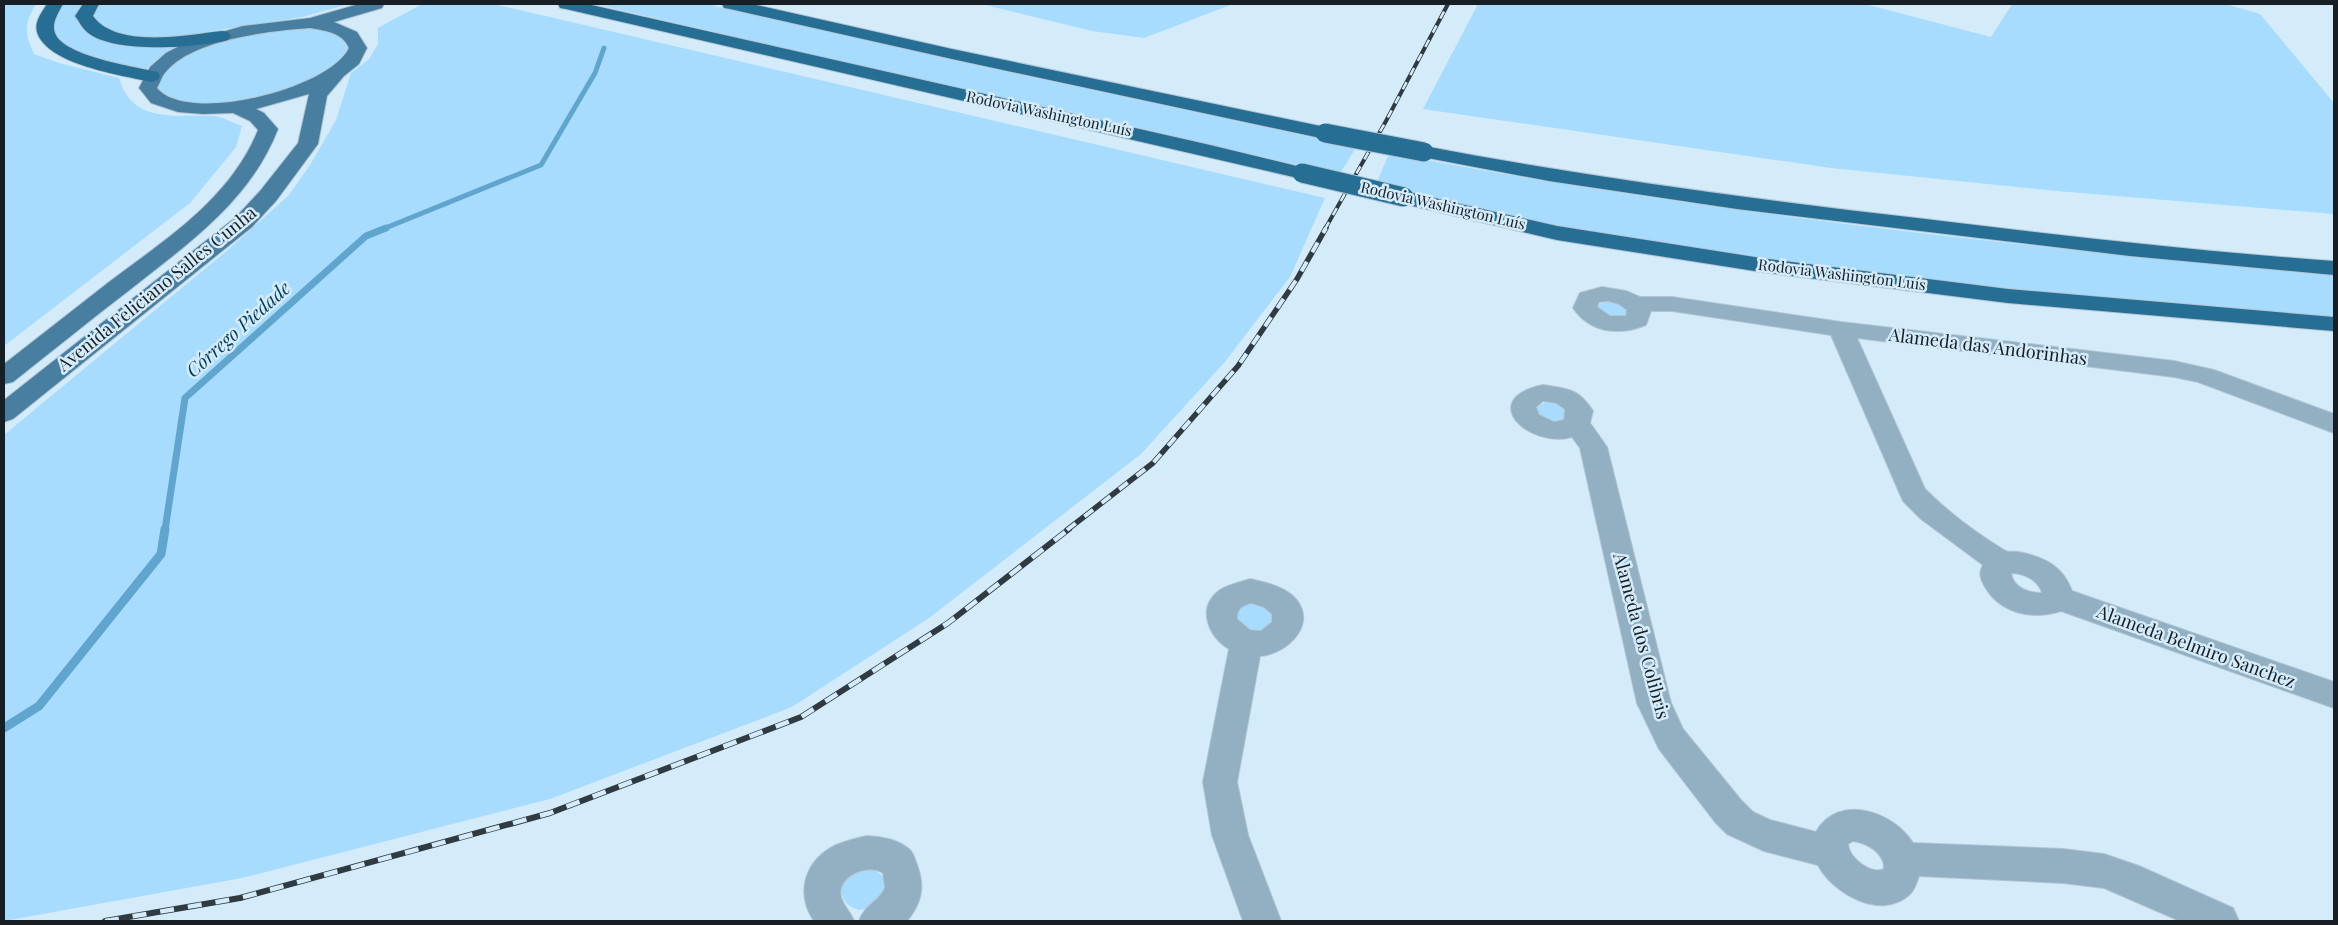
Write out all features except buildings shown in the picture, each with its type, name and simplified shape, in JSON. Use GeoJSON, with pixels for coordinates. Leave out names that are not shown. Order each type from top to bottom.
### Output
{"type":"FeatureCollection","features":[{"type":"Feature","properties":{"kind":"highway"},"geometry":{"type":"LineString","coordinates":[[55,4],[46,18],[46,33],[56,47],[74,56],[151,76]]}},
{"type":"Feature","properties":{"kind":"highway"},"geometry":{"type":"LineString","coordinates":[[91,4],[84,16],[86,23],[92,30],[107,37],[133,41],[169,41],[222,36]]}},
{"type":"Feature","properties":{"kind":"highway","name":"Rodovia Washington Luís"},"geometry":{"type":"LineString","coordinates":[[566,4],[930,88],[1110,127],[1557,233],[1761,265],[2008,296],[2136,309],[2334,324]]}},
{"type":"Feature","properties":{"kind":"highway"},"geometry":{"type":"LineString","coordinates":[[730,4],[952,54],[1326,133],[1590,183],[1807,212],[2078,244],[2334,268]]}},
{"type":"Feature","properties":{"kind":"main road"},"geometry":{"type":"LineString","coordinates":[[310,23],[341,29],[354,37],[358,48],[352,60],[336,74],[308,88],[273,99],[235,106],[202,108],[174,106],[156,99],[148,88],[151,76],[166,61],[190,48],[222,36],[256,28],[310,23],[383,5]]}},
{"type":"Feature","properties":{"kind":"main road"},"geometry":{"type":"LineString","coordinates":[[354,37],[360,27],[377,13],[383,5]]}},
{"type":"Feature","properties":{"kind":"main road","name":"Avenida Feliciano Salles Cunha"},"geometry":{"type":"LineString","coordinates":[[4,413],[244,222],[268,196],[308,144],[318,94],[336,74]]}},
{"type":"Feature","properties":{"kind":"main road","name":"Avenida Feliciano Salles Cunha"},"geometry":{"type":"LineString","coordinates":[[4,376],[181,239],[219,204],[263,147],[268,129],[257,117],[235,106]]}},
{"type":"Feature","properties":{"kind":"street","name":"Alameda das Andorinhas"},"geometry":{"type":"LineString","coordinates":[[1635,304],[1672,304],[1841,329],[2174,368],[2205,376],[2334,424]]}},
{"type":"Feature","properties":{"kind":"street","name":"Alameda Belmiro Sanchez"},"geometry":{"type":"LineString","coordinates":[[1841,329],[1913,494],[1931,512],[2002,564],[1995,570],[1995,579],[2001,588],[2012,597],[2040,606],[2052,603],[2058,598],[2334,696]]}},
{"type":"Feature","properties":{"kind":"street","name":"Alameda dos Colibris"},"geometry":{"type":"LineString","coordinates":[[1577,425],[1593,447],[1654,703],[1661,721],[1671,739],[1728,811],[1740,823],[1764,835],[1830,852],[1829,839],[1836,829],[1849,825],[1865,826],[1881,833],[1894,845],[1903,859],[2063,866],[2104,871],[2126,878],[2220,921]]}},
{"type":"Feature","properties":{"kind":"street"},"geometry":{"type":"LineString","coordinates":[[1246,643],[1220,782],[1221,802],[1226,822],[1262,921]]}},
{"type":"Feature","properties":{"kind":"street"},"geometry":{"type":"LineString","coordinates":[[835,921],[826,912],[822,901],[822,888],[827,875],[837,863],[849,856],[863,851],[877,851],[890,856],[899,864],[904,875],[905,888],[900,901],[890,913],[878,921]]}},
{"type":"Feature","properties":{"kind":"shaded area"},"geometry":{"type":"Polygon","coordinates":[[[4,4],[36,4],[27,23],[28,40],[34,54],[59,63],[119,78],[126,93],[134,103],[145,110],[157,114],[213,116],[242,126],[236,147],[190,203],[4,346],[4,4]]]}},
{"type":"Feature","properties":{"kind":"shaded area"},"geometry":{"type":"Polygon","coordinates":[[[60,4],[86,4],[78,16],[85,31],[100,39],[183,45],[157,59],[145,70],[92,58],[78,53],[57,38],[53,29],[53,19],[60,4]]]}},
{"type":"Feature","properties":{"kind":"shaded area"},"geometry":{"type":"Polygon","coordinates":[[[98,4],[349,4],[302,17],[174,37],[140,37],[116,33],[95,21],[95,6],[98,4]]]}},
{"type":"Feature","properties":{"kind":"shaded area"},"geometry":{"type":"Polygon","coordinates":[[[422,4],[494,4],[1325,198],[1290,277],[1224,363],[1141,454],[929,618],[792,707],[550,799],[242,878],[4,921],[4,435],[230,248],[289,195],[310,165],[336,120],[351,73],[369,59],[378,44],[378,28],[422,4]]]}},
{"type":"Feature","properties":{"kind":"shaded area"},"geometry":{"type":"Polygon","coordinates":[[[595,4],[707,4],[943,58],[1338,143],[1355,149],[1341,172],[1320,168],[1318,170],[1097,118],[922,81],[595,4]]]}},
{"type":"Feature","properties":{"kind":"shaded area"},"geometry":{"type":"Polygon","coordinates":[[[981,4],[1233,4],[1144,38],[1092,31],[981,4]]]}},
{"type":"Feature","properties":{"kind":"shaded area"},"geometry":{"type":"Polygon","coordinates":[[[1478,4],[1865,4],[1991,37],[2012,4],[2226,4],[2260,14],[2334,103],[2334,214],[2057,191],[1831,168],[1423,109],[1478,4]]]}},
{"type":"Feature","properties":{"kind":"shaded area"},"geometry":{"type":"Polygon","coordinates":[[[305,28],[335,34],[349,47],[345,59],[308,83],[246,101],[214,104],[187,103],[167,97],[158,88],[161,73],[177,60],[195,50],[225,39],[272,31],[305,28]]]}},
{"type":"Feature","properties":{"kind":"shaded area"},"geometry":{"type":"Polygon","coordinates":[[[1388,156],[1415,158],[1568,185],[1721,208],[1951,237],[2334,274],[2334,318],[1954,285],[1801,264],[1552,225],[1376,184],[1388,156]]]}},
{"type":"Feature","properties":{"kind":"shaded area"},"geometry":{"type":"Polygon","coordinates":[[[1606,301],[1619,303],[1627,309],[1627,313],[1616,317],[1598,309],[1598,305],[1606,301]]]}},
{"type":"Feature","properties":{"kind":"shaded area"},"geometry":{"type":"Polygon","coordinates":[[[1546,402],[1553,402],[1566,409],[1568,412],[1564,420],[1556,422],[1541,418],[1536,412],[1536,407],[1546,402]]]}},
{"type":"Feature","properties":{"kind":"shaded area"},"geometry":{"type":"Polygon","coordinates":[[[1250,603],[1261,605],[1272,615],[1272,621],[1262,630],[1253,631],[1242,628],[1235,617],[1237,610],[1250,603]]]}},
{"type":"Feature","properties":{"kind":"shaded area"},"geometry":{"type":"Polygon","coordinates":[[[873,869],[883,877],[886,889],[875,904],[864,909],[856,909],[849,906],[841,892],[845,878],[855,871],[873,869]]]}},
{"type":"Feature","properties":{"kind":"waterway","name":"Córrego Piedade"},"geometry":{"type":"LineString","coordinates":[[383,229],[541,165],[595,73],[604,48]]}},
{"type":"Feature","properties":{"kind":"waterway","name":"Córrego Piedade"},"geometry":{"type":"LineString","coordinates":[[165,530],[185,398],[366,236],[386,228]]}},
{"type":"Feature","properties":{"kind":"waterway","name":"Córrego Piedade"},"geometry":{"type":"LineString","coordinates":[[4,728],[39,706],[161,554],[165,529]]}},
{"type":"Feature","properties":{"kind":"railway"},"geometry":{"type":"LineString","coordinates":[[1325,229],[1386,121],[1448,4]]}},
{"type":"Feature","properties":{"kind":"railway"},"geometry":{"type":"LineString","coordinates":[[1067,530],[1153,463],[1238,366],[1297,279],[1326,228]]}},
{"type":"Feature","properties":{"kind":"railway"},"geometry":{"type":"LineString","coordinates":[[105,921],[240,898],[550,813],[801,717],[948,623],[1069,529]]}}]}
